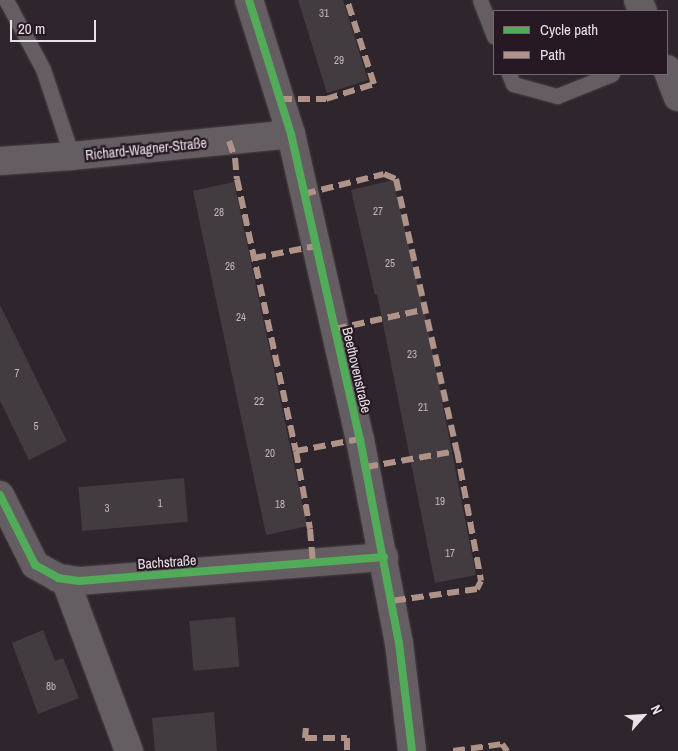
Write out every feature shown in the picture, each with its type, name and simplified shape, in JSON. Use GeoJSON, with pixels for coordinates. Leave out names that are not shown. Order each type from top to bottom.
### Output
{"type":"FeatureCollection","features":[{"type":"Feature","properties":{"kind":"street","name":"Beethovenstraße"},"geometry":{"type":"LineString","coordinates":[[249,0],[291,134],[360,439],[384,557],[398,642],[412,751]]}},
{"type":"Feature","properties":{"kind":"street"},"geometry":{"type":"LineString","coordinates":[[668,72],[678,97]]}},
{"type":"Feature","properties":{"kind":"street","name":"Richard-Wagner-Straße"},"geometry":{"type":"LineString","coordinates":[[0,161],[72,156],[291,134]]}},
{"type":"Feature","properties":{"kind":"street","name":"Bachstraße"},"geometry":{"type":"LineString","coordinates":[[0,494],[35,565],[58,578],[79,581],[384,557]]}},
{"type":"Feature","properties":{"kind":"street"},"geometry":{"type":"LineString","coordinates":[[65,579],[129,751]]}},
{"type":"Feature","properties":{"kind":"lane"},"geometry":{"type":"LineString","coordinates":[[6,0],[44,69],[72,156]]}},
{"type":"Feature","properties":{"kind":"lane"},"geometry":{"type":"LineString","coordinates":[[480,0],[493,33]]}},
{"type":"Feature","properties":{"kind":"lane"},"geometry":{"type":"LineString","coordinates":[[509,75],[513,84],[557,96],[610,75]]}},
{"type":"Feature","properties":{"kind":"building"},"geometry":{"type":"Polygon","coordinates":[[[298,0],[343,0],[368,80],[327,93],[298,0]]]}},
{"type":"Feature","properties":{"kind":"building"},"geometry":{"type":"Polygon","coordinates":[[[393,180],[427,324],[476,575],[435,583],[377,294],[375,295],[351,190],[393,180]]]}},
{"type":"Feature","properties":{"kind":"building"},"geometry":{"type":"Polygon","coordinates":[[[234,182],[307,526],[266,535],[193,191],[234,182]]]}},
{"type":"Feature","properties":{"kind":"building"},"geometry":{"type":"Polygon","coordinates":[[[0,305],[67,441],[29,460],[0,401],[0,305]]]}},
{"type":"Feature","properties":{"kind":"building"},"geometry":{"type":"Polygon","coordinates":[[[184,478],[188,522],[82,531],[78,487],[184,478]]]}},
{"type":"Feature","properties":{"kind":"building"},"geometry":{"type":"Polygon","coordinates":[[[235,617],[239,667],[194,671],[189,621],[235,617]]]}},
{"type":"Feature","properties":{"kind":"building"},"geometry":{"type":"Polygon","coordinates":[[[43,630],[55,661],[63,658],[79,698],[38,714],[12,643],[43,630]]]}},
{"type":"Feature","properties":{"kind":"building"},"geometry":{"type":"Polygon","coordinates":[[[214,712],[217,751],[155,751],[152,718],[214,712]]]}},
{"type":"Feature","properties":{"kind":"marked path"},"geometry":{"type":"LineString","coordinates":[[280,99],[326,99],[374,84],[347,0]]}},
{"type":"Feature","properties":{"kind":"marked path"},"geometry":{"type":"LineString","coordinates":[[229,141],[235,158],[237,179],[296,451],[310,529],[313,564]]}},
{"type":"Feature","properties":{"kind":"marked path"},"geometry":{"type":"LineString","coordinates":[[304,194],[384,174],[396,179],[457,451],[481,581],[477,589],[391,601]]}},
{"type":"Feature","properties":{"kind":"marked path"},"geometry":{"type":"LineString","coordinates":[[254,258],[316,246]]}},
{"type":"Feature","properties":{"kind":"marked path"},"geometry":{"type":"LineString","coordinates":[[335,329],[427,309]]}},
{"type":"Feature","properties":{"kind":"marked path"},"geometry":{"type":"LineString","coordinates":[[296,451],[360,439]]}},
{"type":"Feature","properties":{"kind":"marked path"},"geometry":{"type":"LineString","coordinates":[[366,467],[457,451]]}},
{"type":"Feature","properties":{"kind":"marked path"},"geometry":{"type":"LineString","coordinates":[[306,728],[305,738],[347,738],[347,751]]}},
{"type":"Feature","properties":{"kind":"marked path"},"geometry":{"type":"LineString","coordinates":[[453,751],[502,744],[507,751]]}},
{"type":"Feature","properties":{"kind":"cycle path"},"geometry":{"type":"LineString","coordinates":[[249,0],[291,134],[360,439],[399,643],[412,751]]}},
{"type":"Feature","properties":{"kind":"cycle path"},"geometry":{"type":"LineString","coordinates":[[0,495],[35,565],[58,578],[79,581],[384,557]]}}]}
